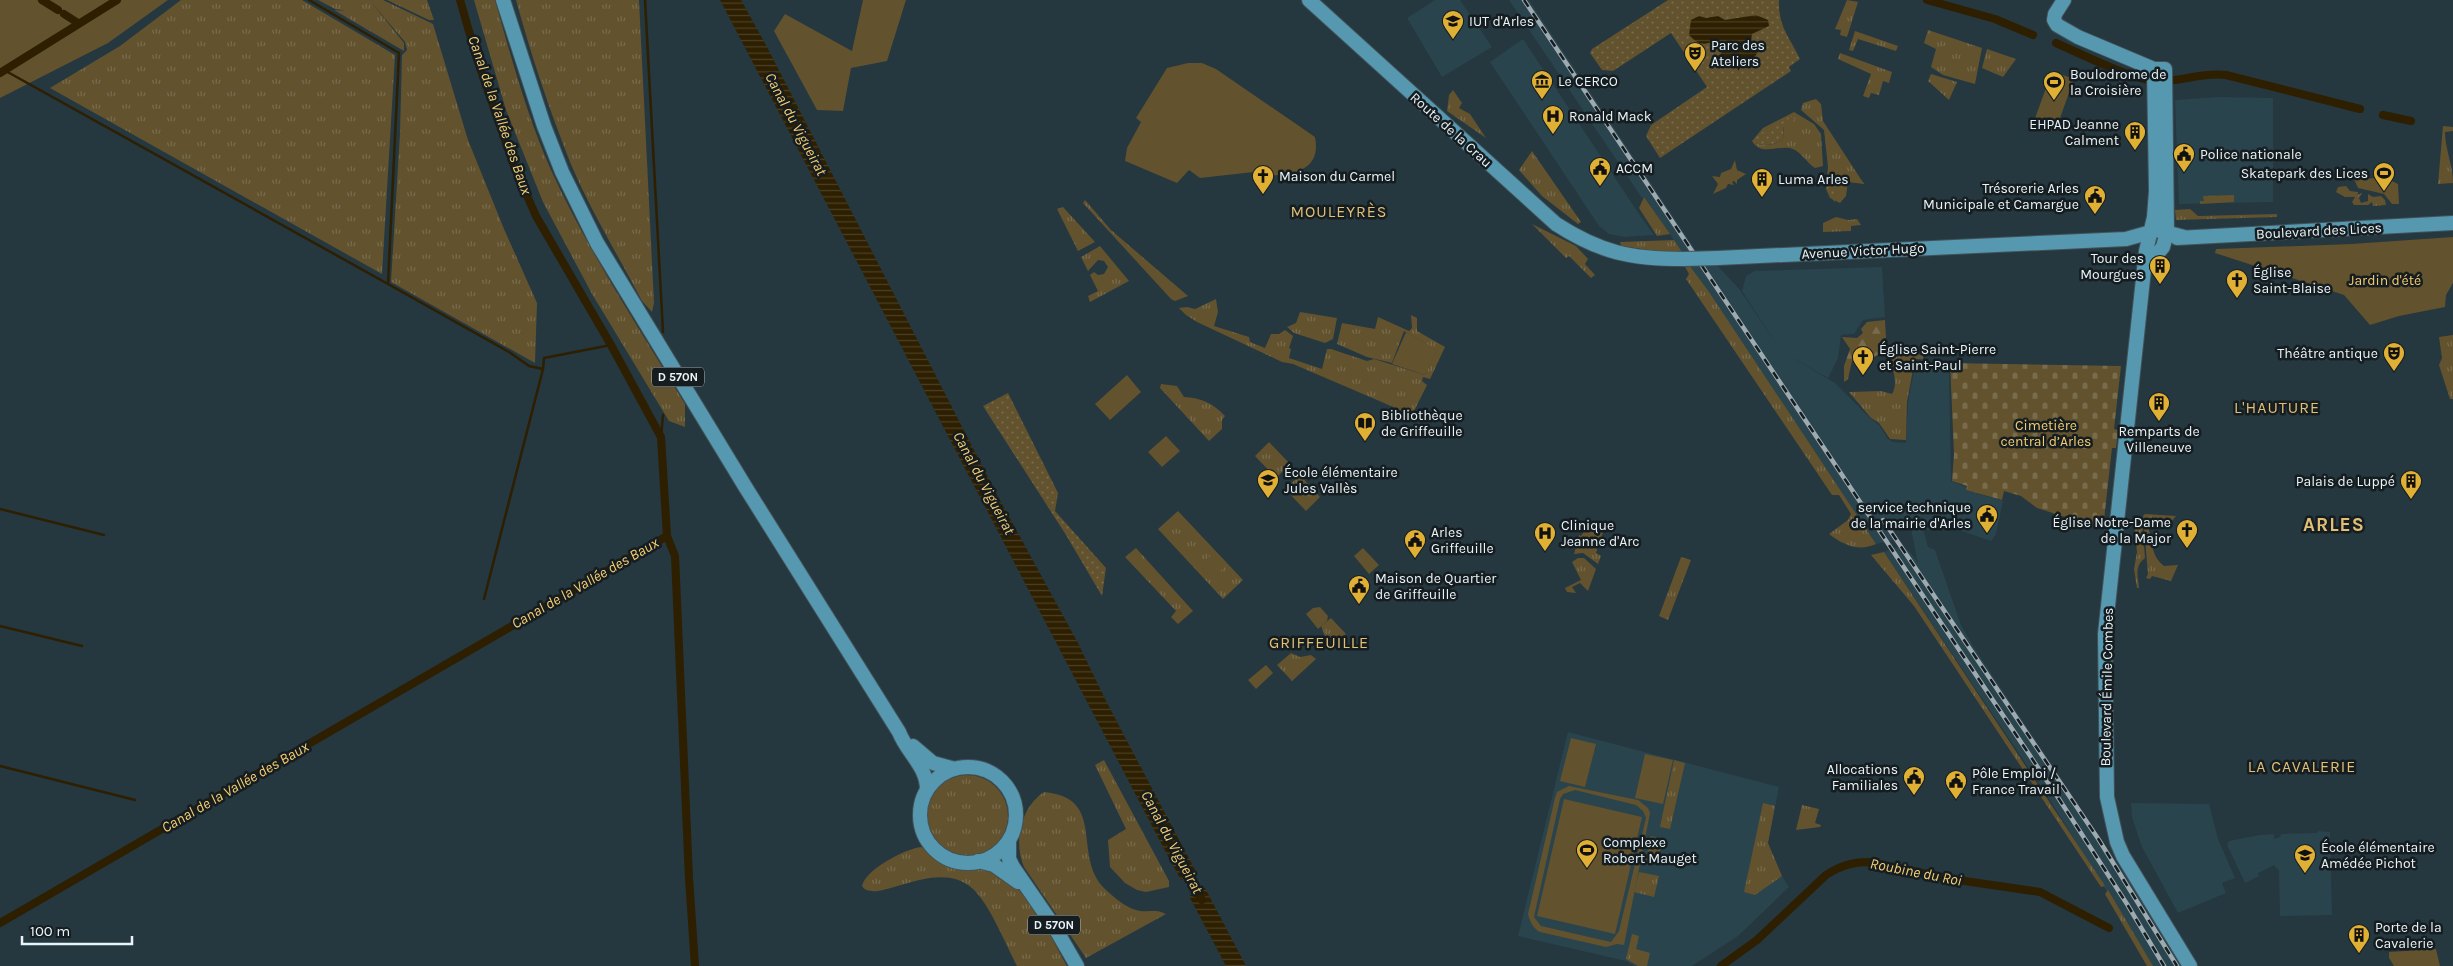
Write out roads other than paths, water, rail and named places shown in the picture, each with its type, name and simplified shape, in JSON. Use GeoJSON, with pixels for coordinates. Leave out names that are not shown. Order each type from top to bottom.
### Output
{"type":"FeatureCollection","features":[{"type":"Feature","properties":{"kind":"main road","name":"D 570N"},"geometry":{"type":"LineString","coordinates":[[503,0],[544,126],[562,172],[598,243],[751,496],[899,732],[903,742],[923,770],[927,790]]}},
{"type":"Feature","properties":{"kind":"main road","name":"Route de la Crau"},"geometry":{"type":"LineString","coordinates":[[1309,0],[1556,224],[1601,249]]}},
{"type":"Feature","properties":{"kind":"main road"},"geometry":{"type":"LineString","coordinates":[[2064,0],[2055,14],[2054,20],[2058,25],[2078,37],[2160,77],[2166,237],[2151,253],[2126,239]]}},
{"type":"Feature","properties":{"kind":"main road","name":"Boulevard Émile Combes"},"geometry":{"type":"LineString","coordinates":[[2160,77],[2156,191],[2154,217],[2150,232],[2151,253],[2145,269],[2105,634],[2107,797],[2115,836],[2123,856],[2190,966]]}},
{"type":"Feature","properties":{"kind":"main road","name":"Boulevard des Lices"},"geometry":{"type":"LineString","coordinates":[[2150,232],[2158,230],[2166,237],[2184,237],[2453,223]]}},
{"type":"Feature","properties":{"kind":"main road","name":"Avenue Victor Hugo"},"geometry":{"type":"LineString","coordinates":[[1601,249],[1642,258],[1718,258],[2126,239],[2150,232]]}},
{"type":"Feature","properties":{"kind":"main road","name":"D 570N"},"geometry":{"type":"LineString","coordinates":[[899,732],[933,763],[955,769]]}},
{"type":"Feature","properties":{"kind":"main road"},"geometry":{"type":"LineString","coordinates":[[969,767],[986,770],[1006,785],[1016,810],[1016,822],[1009,840],[996,853],[978,861],[954,860],[940,852],[929,841],[924,831],[921,817],[927,790],[937,779],[955,769],[969,767]]}},
{"type":"Feature","properties":{"kind":"main road","name":"D 570N"},"geometry":{"type":"LineString","coordinates":[[1009,840],[1009,859],[1026,888],[1056,928],[1077,966]]}},
{"type":"Feature","properties":{"kind":"main road","name":"D 570N"},"geometry":{"type":"LineString","coordinates":[[978,861],[994,865],[1026,888]]}},
{"type":"Feature","properties":{"kind":"water"},"geometry":{"type":"Polygon","coordinates":[[[720,0],[741,0],[767,47],[995,491],[1078,643],[1106,701],[1196,872],[1181,880],[720,0]]]}},
{"type":"Feature","properties":{"kind":"water"},"geometry":{"type":"Polygon","coordinates":[[[1756,15],[1768,20],[1769,26],[1752,34],[1751,41],[1759,44],[1758,53],[1738,71],[1737,64],[1721,57],[1718,58],[1727,45],[1724,40],[1702,44],[1689,35],[1691,20],[1699,16],[1706,18],[1718,16],[1725,20],[1756,15]]]}},
{"type":"Feature","properties":{"kind":"water"},"geometry":{"type":"Polygon","coordinates":[[[1205,888],[1246,966],[1226,966],[1189,896],[1205,888]]]}},
{"type":"Feature","properties":{"kind":"waterway"},"geometry":{"type":"LineString","coordinates":[[42,0],[58,10]]}},
{"type":"Feature","properties":{"kind":"waterway"},"geometry":{"type":"LineString","coordinates":[[0,73],[117,0]]}},
{"type":"Feature","properties":{"kind":"waterway"},"geometry":{"type":"LineString","coordinates":[[309,0],[399,53],[388,284]]}},
{"type":"Feature","properties":{"kind":"waterway","name":"Canal de la Vallée des Baux"},"geometry":{"type":"LineString","coordinates":[[0,923],[667,536],[661,437],[611,345],[536,216],[514,166],[477,59],[460,0]]}},
{"type":"Feature","properties":{"kind":"waterway"},"geometry":{"type":"LineString","coordinates":[[645,0],[663,332]]}},
{"type":"Feature","properties":{"kind":"waterway"},"geometry":{"type":"LineString","coordinates":[[1927,0],[1995,19],[2033,35]]}},
{"type":"Feature","properties":{"kind":"waterway"},"geometry":{"type":"LineString","coordinates":[[64,14],[78,23]]}},
{"type":"Feature","properties":{"kind":"waterway"},"geometry":{"type":"LineString","coordinates":[[2056,43],[2107,66],[2147,80],[2166,81],[2217,74],[2226,75],[2360,109]]}},
{"type":"Feature","properties":{"kind":"waterway"},"geometry":{"type":"LineString","coordinates":[[4,70],[509,352],[529,366],[543,369]]}},
{"type":"Feature","properties":{"kind":"waterway"},"geometry":{"type":"LineString","coordinates":[[2383,115],[2411,121]]}},
{"type":"Feature","properties":{"kind":"waterway"},"geometry":{"type":"LineString","coordinates":[[484,599],[543,369],[544,358],[611,345]]}},
{"type":"Feature","properties":{"kind":"waterway"},"geometry":{"type":"LineString","coordinates":[[661,437],[663,415]]}},
{"type":"Feature","properties":{"kind":"waterway"},"geometry":{"type":"LineString","coordinates":[[0,509],[104,535]]}},
{"type":"Feature","properties":{"kind":"waterway"},"geometry":{"type":"LineString","coordinates":[[667,536],[675,556],[689,878],[695,966]]}},
{"type":"Feature","properties":{"kind":"waterway"},"geometry":{"type":"LineString","coordinates":[[0,626],[82,646]]}},
{"type":"Feature","properties":{"kind":"waterway"},"geometry":{"type":"LineString","coordinates":[[0,766],[135,800]]}},
{"type":"Feature","properties":{"kind":"waterway","name":"Roubine du Roi"},"geometry":{"type":"LineString","coordinates":[[1721,966],[1757,940],[1826,875],[1846,865],[1863,862],[1951,879],[2040,892],[2109,928]]}},
{"type":"Feature","properties":{"kind":"waterway","name":"Canal du Vigueirat"},"geometry":{"type":"LineString","coordinates":[[1183,866],[1202,900]]}},
{"type":"Feature","properties":{"kind":"railway"},"geometry":{"type":"LineString","coordinates":[[1524,0],[2059,799],[2127,904],[2164,966]]}},
{"type":"Feature","properties":{"kind":"railway"},"geometry":{"type":"LineString","coordinates":[[1883,520],[2099,840],[2177,966]]}},
{"type":"Feature","properties":{"kind":"place","name":"IUT d'Arles"},"geometry":{"type":"Point","coordinates":[1453,40]}},
{"type":"Feature","properties":{"kind":"place","name":"Parc des Ateliers"},"geometry":{"type":"Point","coordinates":[1695,72]}},
{"type":"Feature","properties":{"kind":"place","name":"Le CERCO"},"geometry":{"type":"Point","coordinates":[1542,100]}},
{"type":"Feature","properties":{"kind":"place","name":"Boulodrome de la Croisière"},"geometry":{"type":"Point","coordinates":[2054,101]}},
{"type":"Feature","properties":{"kind":"place","name":"Ronald Mack"},"geometry":{"type":"Point","coordinates":[1553,135]}},
{"type":"Feature","properties":{"kind":"place","name":"EHPAD Jeanne Calment"},"geometry":{"type":"Point","coordinates":[2135,151]}},
{"type":"Feature","properties":{"kind":"place","name":"Police nationale"},"geometry":{"type":"Point","coordinates":[2184,173]}},
{"type":"Feature","properties":{"kind":"place","name":"ACCM"},"geometry":{"type":"Point","coordinates":[1600,187]}},
{"type":"Feature","properties":{"kind":"place","name":"Skatepark des Lices"},"geometry":{"type":"Point","coordinates":[2384,192]}},
{"type":"Feature","properties":{"kind":"place","name":"Maison du Carmel"},"geometry":{"type":"Point","coordinates":[1263,195]}},
{"type":"Feature","properties":{"kind":"place","name":"Luma Arles"},"geometry":{"type":"Point","coordinates":[1762,198]}},
{"type":"Feature","properties":{"kind":"place","name":"Trésorerie Arles Municipale et Camargue"},"geometry":{"type":"Point","coordinates":[2095,215]}},
{"type":"Feature","properties":{"kind":"place","name":"Tour des Mourgues"},"geometry":{"type":"Point","coordinates":[2160,285]}},
{"type":"Feature","properties":{"kind":"place","name":"Église Saint-Blaise"},"geometry":{"type":"Point","coordinates":[2237,299]}},
{"type":"Feature","properties":{"kind":"place","name":"Théâtre antique"},"geometry":{"type":"Point","coordinates":[2394,372]}},
{"type":"Feature","properties":{"kind":"place","name":"Église Saint-Pierre et Saint-Paul"},"geometry":{"type":"Point","coordinates":[1863,376]}},
{"type":"Feature","properties":{"kind":"place","name":"Remparts de Villeneuve"},"geometry":{"type":"Point","coordinates":[2159,422]}},
{"type":"Feature","properties":{"kind":"place","name":"Bibliothèque de Griffeuille"},"geometry":{"type":"Point","coordinates":[1365,442]}},
{"type":"Feature","properties":{"kind":"place","name":"École élémentaire Jules Vallès"},"geometry":{"type":"Point","coordinates":[1268,499]}},
{"type":"Feature","properties":{"kind":"place","name":"Palais de Luppé"},"geometry":{"type":"Point","coordinates":[2411,500]}},
{"type":"Feature","properties":{"kind":"place","name":"service technique de la mairie d'Arles"},"geometry":{"type":"Point","coordinates":[1987,534]}},
{"type":"Feature","properties":{"kind":"place","name":"Église Notre-Dame de la Major"},"geometry":{"type":"Point","coordinates":[2187,549]}},
{"type":"Feature","properties":{"kind":"place","name":"Clinique Jeanne d'Arc"},"geometry":{"type":"Point","coordinates":[1545,552]}},
{"type":"Feature","properties":{"kind":"place","name":"Arles Griffeuille"},"geometry":{"type":"Point","coordinates":[1415,559]}},
{"type":"Feature","properties":{"kind":"place","name":"Maison de Quartier de Griffeuille"},"geometry":{"type":"Point","coordinates":[1359,605]}},
{"type":"Feature","properties":{"kind":"place","name":"Allocations Familiales"},"geometry":{"type":"Point","coordinates":[1914,796]}},
{"type":"Feature","properties":{"kind":"place","name":"Pôle Emploi / France Travail"},"geometry":{"type":"Point","coordinates":[1956,800]}},
{"type":"Feature","properties":{"kind":"place","name":"Complexe Robert Mauget"},"geometry":{"type":"Point","coordinates":[1587,869]}},
{"type":"Feature","properties":{"kind":"place","name":"École élémentaire Amédée Pichot"},"geometry":{"type":"Point","coordinates":[2305,874]}},
{"type":"Feature","properties":{"kind":"place","name":"Porte de la Cavalerie"},"geometry":{"type":"Point","coordinates":[2359,954]}},
{"type":"Feature","properties":{"kind":"district","name":"MOULEYRÈS"},"geometry":{"type":"Point","coordinates":[1339,211]}},
{"type":"Feature","properties":{"kind":"district","name":"L'HAUTURE"},"geometry":{"type":"Point","coordinates":[2277,407]}},
{"type":"Feature","properties":{"kind":"district","name":"ARLES"},"geometry":{"type":"Point","coordinates":[2334,525]}},
{"type":"Feature","properties":{"kind":"district","name":"GRIFFEUILLE"},"geometry":{"type":"Point","coordinates":[1319,642]}},
{"type":"Feature","properties":{"kind":"district","name":"LA CAVALERIE"},"geometry":{"type":"Point","coordinates":[2302,766]}},
{"type":"Feature","properties":{"kind":"park label","name":"Jardin d'été"},"geometry":{"type":"Point","coordinates":[2385,280]}},
{"type":"Feature","properties":{"kind":"park label","name":"Cimetière central d’Arles"},"geometry":{"type":"Point","coordinates":[2046,434]}}]}
